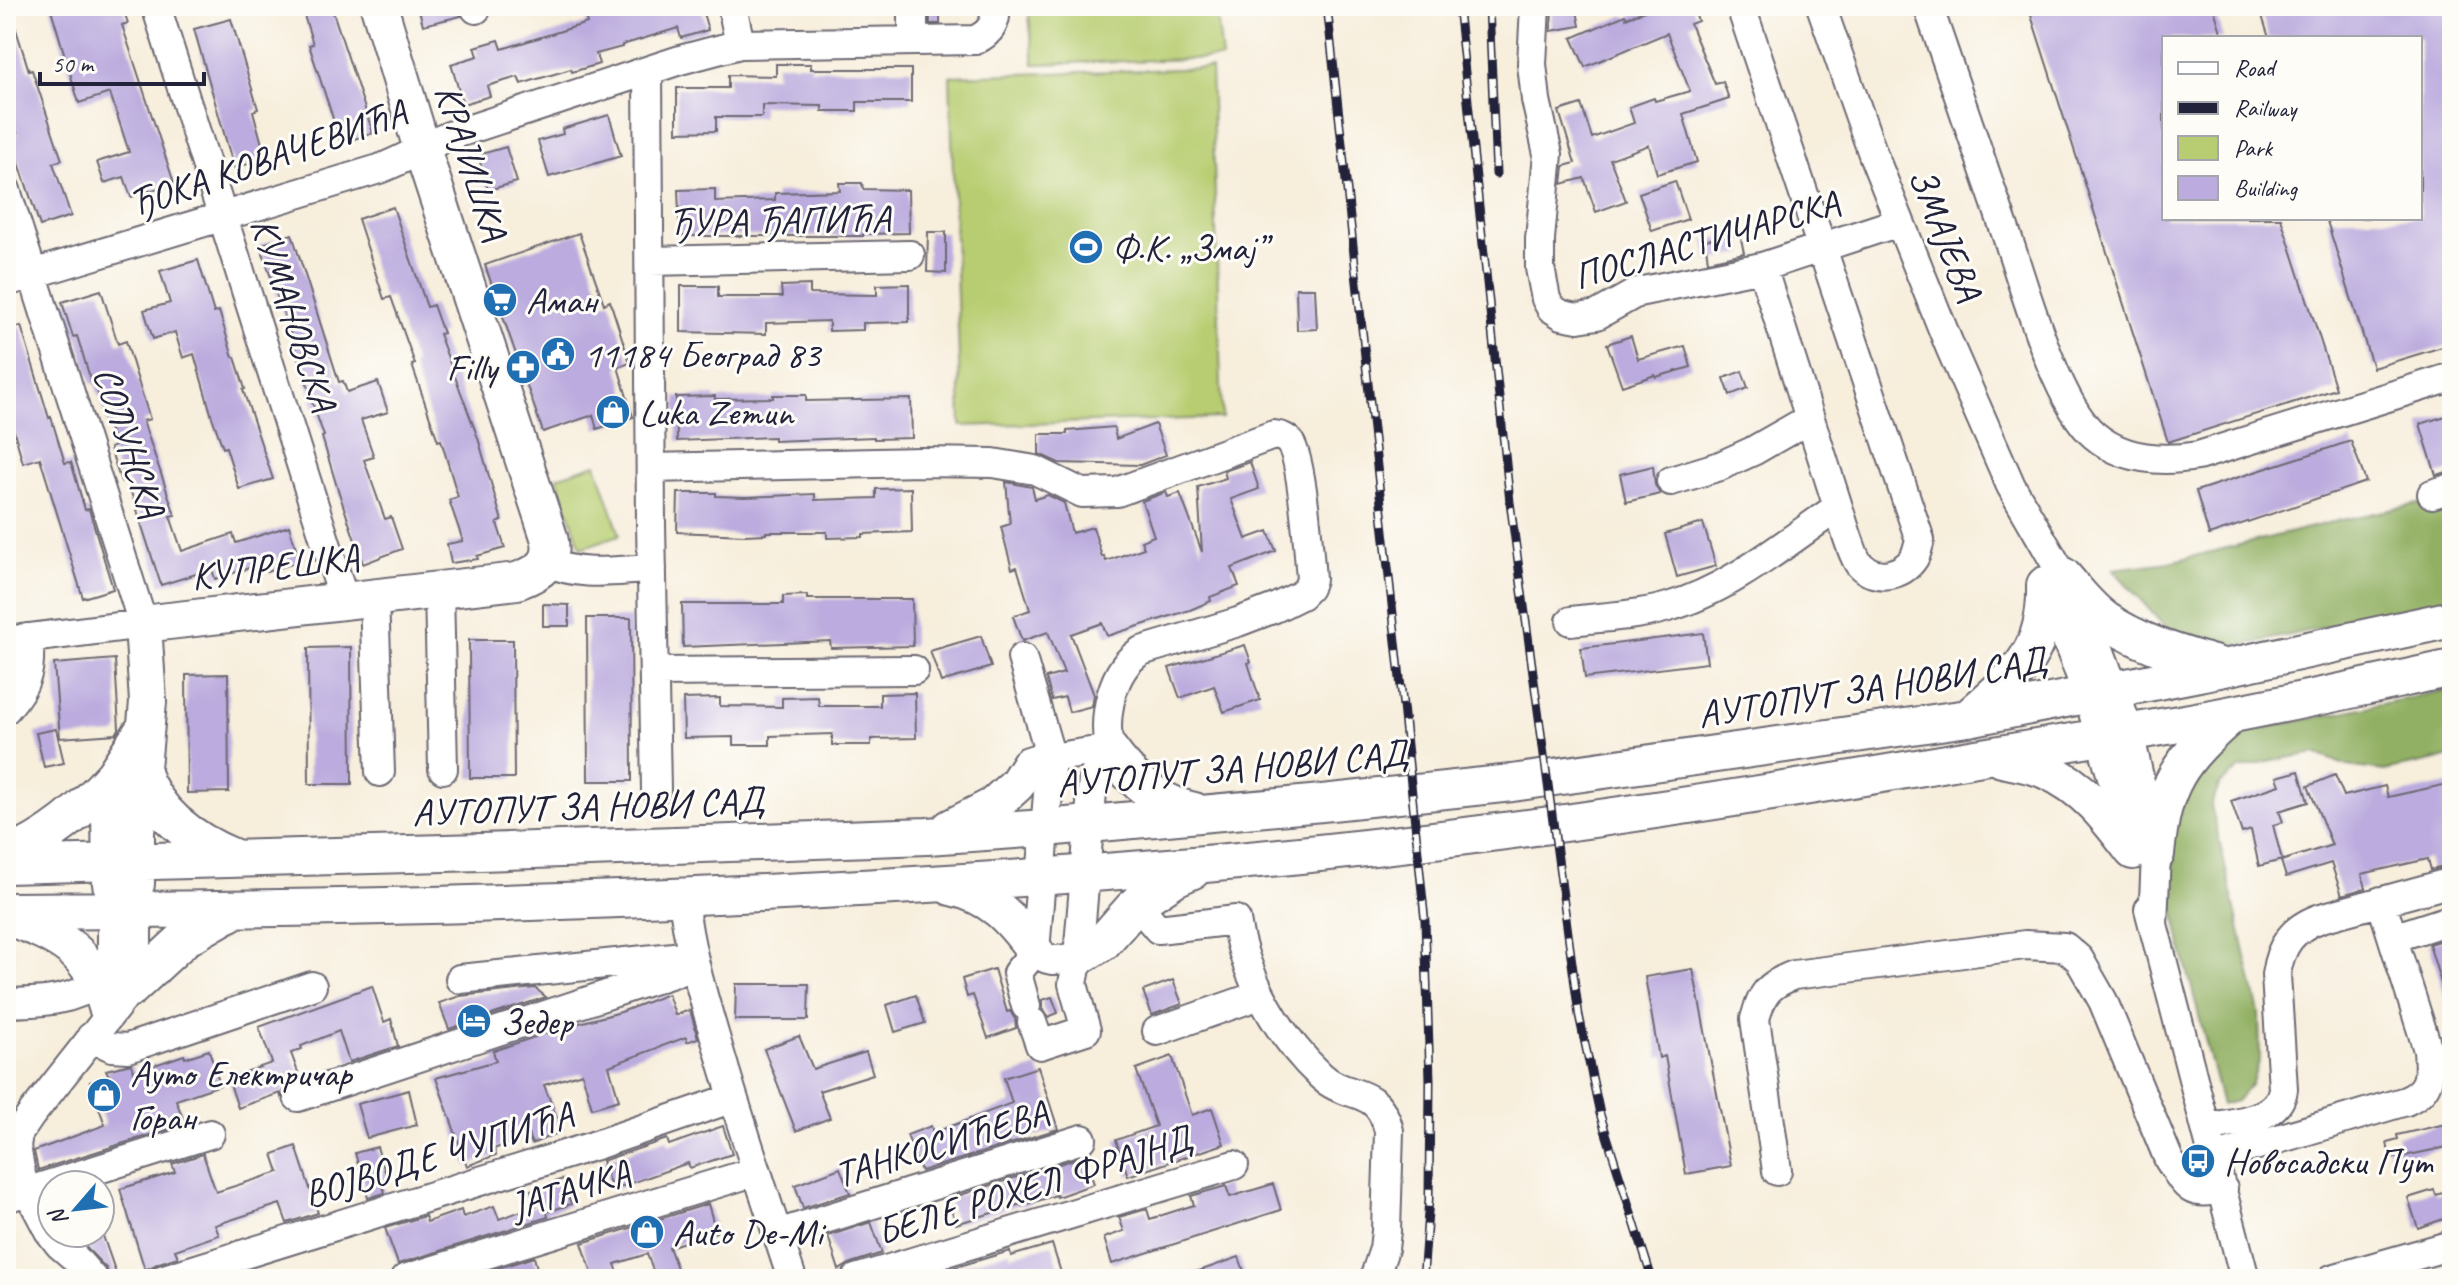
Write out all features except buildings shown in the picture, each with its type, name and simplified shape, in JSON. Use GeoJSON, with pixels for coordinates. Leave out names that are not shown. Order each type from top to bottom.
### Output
{"type":"FeatureCollection","features":[{"type":"Feature","properties":{"kind":"main road","name":"КРАЈИШКА"},"geometry":{"type":"LineString","coordinates":[[379,6],[422,149],[549,537],[548,562]]}},
{"type":"Feature","properties":{"kind":"main road","name":"КУПРЕШКА"},"geometry":{"type":"LineString","coordinates":[[143,624],[517,581],[541,571],[548,562]]}},
{"type":"Feature","properties":{"kind":"main road"},"geometry":{"type":"LineString","coordinates":[[1968,718],[2015,675],[2031,654],[2037,644],[2054,581],[2120,628],[2167,650],[2224,668]]}},
{"type":"Feature","properties":{"kind":"main road","name":"АУТОПУТ ЗА НОВИ САД"},"geometry":{"type":"LineString","coordinates":[[6,865],[927,836],[1045,828],[1512,783],[1968,718],[2452,619]]}},
{"type":"Feature","properties":{"kind":"main road","name":"СОЛУНСКА"},"geometry":{"type":"LineString","coordinates":[[124,910],[123,862],[110,810],[146,724],[148,702],[143,624]]}},
{"type":"Feature","properties":{"kind":"main road"},"geometry":{"type":"LineString","coordinates":[[6,914],[683,897],[937,883],[1208,863],[1576,821],[1761,795],[2234,713],[2452,668]]}},
{"type":"Feature","properties":{"kind":"main road"},"geometry":{"type":"LineString","coordinates":[[1993,757],[2042,769],[2072,784],[2145,853],[2177,772],[2202,741],[2234,713]]}},
{"type":"Feature","properties":{"kind":"main road"},"geometry":{"type":"LineString","coordinates":[[1109,749],[1149,792],[1182,809],[1203,813]]}},
{"type":"Feature","properties":{"kind":"main road"},"geometry":{"type":"LineString","coordinates":[[927,836],[982,813],[1017,784],[1029,765],[1051,758]]}},
{"type":"Feature","properties":{"kind":"main road"},"geometry":{"type":"LineString","coordinates":[[6,857],[46,837],[128,773],[170,818],[198,840],[237,859]]}},
{"type":"Feature","properties":{"kind":"main road"},"geometry":{"type":"LineString","coordinates":[[1078,957],[1103,942],[1137,904],[1175,878],[1208,863]]}},
{"type":"Feature","properties":{"kind":"main road"},"geometry":{"type":"LineString","coordinates":[[937,883],[968,891],[990,902],[1006,914],[1035,951]]}},
{"type":"Feature","properties":{"kind":"main road"},"geometry":{"type":"LineString","coordinates":[[6,914],[61,940],[79,953],[107,1006],[184,939],[236,908]]}},
{"type":"Feature","properties":{"kind":"street","name":"КУМАНОВСКА"},"geometry":{"type":"LineString","coordinates":[[156,6],[223,217],[359,599],[380,772]]}},
{"type":"Feature","properties":{"kind":"street"},"geometry":{"type":"LineString","coordinates":[[732,6],[740,44]]}},
{"type":"Feature","properties":{"kind":"street"},"geometry":{"type":"LineString","coordinates":[[913,6],[913,41]]}},
{"type":"Feature","properties":{"kind":"street","name":"ЂОКА КОВАЧЕВИЋА"},"geometry":{"type":"LineString","coordinates":[[19,278],[385,167],[461,132],[740,44],[975,40],[985,36],[993,27],[996,6]]}},
{"type":"Feature","properties":{"kind":"street","name":"ПОСЛАСТИЧАРСКА"},"geometry":{"type":"LineString","coordinates":[[1535,6],[1532,64],[1548,154],[1540,268],[1546,299],[1551,308],[1562,315],[1578,318],[1597,315],[1638,292],[1762,267],[1899,222]]}},
{"type":"Feature","properties":{"kind":"street"},"geometry":{"type":"LineString","coordinates":[[1745,6],[1744,16],[1920,540],[1915,556],[1897,573],[1873,574],[1858,564],[1762,267]]}},
{"type":"Feature","properties":{"kind":"street","name":"ЗМАЈЕВА"},"geometry":{"type":"LineString","coordinates":[[1821,6],[1899,222],[1956,362],[2101,692],[2115,734],[2145,853],[2153,924],[2245,1279]]}},
{"type":"Feature","properties":{"kind":"street"},"geometry":{"type":"LineString","coordinates":[[1928,6],[2035,318],[2073,410],[2093,435],[2116,449],[2142,458],[2177,460],[2452,377]]}},
{"type":"Feature","properties":{"kind":"street"},"geometry":{"type":"LineString","coordinates":[[648,71],[656,790]]}},
{"type":"Feature","properties":{"kind":"street","name":"СОЛУНСКА"},"geometry":{"type":"LineString","coordinates":[[6,190],[19,278],[143,624]]}},
{"type":"Feature","properties":{"kind":"street","name":"ЂУРА ЂАПИЋА"},"geometry":{"type":"LineString","coordinates":[[650,261],[910,255]]}},
{"type":"Feature","properties":{"kind":"street"},"geometry":{"type":"LineString","coordinates":[[1671,481],[1720,466],[1809,419]]}},
{"type":"Feature","properties":{"kind":"street"},"geometry":{"type":"LineString","coordinates":[[651,468],[993,463],[1027,468],[1090,494],[1117,492],[1274,435],[1283,436],[1292,443],[1298,463],[1311,579],[1308,588],[1275,608],[1141,651],[1130,658],[1114,686],[1107,718],[1109,749],[1099,763],[1093,780],[1073,984],[1086,1030],[1040,1045],[1017,973],[1035,951],[1051,758],[1022,658]]}},
{"type":"Feature","properties":{"kind":"street"},"geometry":{"type":"LineString","coordinates":[[1571,621],[1667,608],[1705,594],[1838,507]]}},
{"type":"Feature","properties":{"kind":"street"},"geometry":{"type":"LineString","coordinates":[[548,562],[562,569],[587,573],[652,569]]}},
{"type":"Feature","properties":{"kind":"street"},"geometry":{"type":"LineString","coordinates":[[439,590],[443,769]]}},
{"type":"Feature","properties":{"kind":"street","name":"КУПРЕШКА"},"geometry":{"type":"LineString","coordinates":[[17,639],[143,624]]}},
{"type":"Feature","properties":{"kind":"street"},"geometry":{"type":"LineString","coordinates":[[6,709],[23,687],[31,662],[17,639]]}},
{"type":"Feature","properties":{"kind":"street"},"geometry":{"type":"LineString","coordinates":[[655,672],[914,670]]}},
{"type":"Feature","properties":{"kind":"street"},"geometry":{"type":"LineString","coordinates":[[1051,758],[1109,749]]}},
{"type":"Feature","properties":{"kind":"street"},"geometry":{"type":"LineString","coordinates":[[2206,1128],[2263,1115],[2280,1102],[2283,1089],[2276,975],[2278,957],[2284,943],[2300,927],[2452,882]]}},
{"type":"Feature","properties":{"kind":"street"},"geometry":{"type":"LineString","coordinates":[[683,897],[692,959],[791,1279]]}},
{"type":"Feature","properties":{"kind":"street"},"geometry":{"type":"LineString","coordinates":[[2214,1158],[2417,1096],[2426,1084],[2430,1069],[2428,1050],[2381,901]]}},
{"type":"Feature","properties":{"kind":"street"},"geometry":{"type":"LineString","coordinates":[[1137,904],[1158,929],[1236,920],[1260,995],[1293,1045],[1330,1084],[1373,1101],[1380,1107],[1389,1131],[1386,1231],[1384,1249],[1374,1279]]}},
{"type":"Feature","properties":{"kind":"street"},"geometry":{"type":"LineString","coordinates":[[124,910],[107,1006],[112,1047],[128,1048],[312,986]]}},
{"type":"Feature","properties":{"kind":"street"},"geometry":{"type":"LineString","coordinates":[[2393,938],[2452,919]]}},
{"type":"Feature","properties":{"kind":"street"},"geometry":{"type":"LineString","coordinates":[[1777,1171],[1755,1019],[1761,996],[1777,982],[1794,975],[2025,945],[2065,947],[2079,959],[2103,1001],[2169,1160],[2185,1184],[2200,1194],[2223,1189]]}},
{"type":"Feature","properties":{"kind":"street"},"geometry":{"type":"LineString","coordinates":[[1035,951],[1041,958],[1053,962],[1078,957]]}},
{"type":"Feature","properties":{"kind":"street"},"geometry":{"type":"LineString","coordinates":[[460,979],[683,956],[692,959]]}},
{"type":"Feature","properties":{"kind":"street"},"geometry":{"type":"LineString","coordinates":[[298,1097],[692,959]]}},
{"type":"Feature","properties":{"kind":"street"},"geometry":{"type":"LineString","coordinates":[[6,1003],[70,997],[88,990],[107,1006]]}},
{"type":"Feature","properties":{"kind":"street"},"geometry":{"type":"LineString","coordinates":[[1157,1031],[1260,995]]}},
{"type":"Feature","properties":{"kind":"street"},"geometry":{"type":"LineString","coordinates":[[93,1279],[17,1194],[19,1169],[16,1146],[18,1134],[107,1006]]}},
{"type":"Feature","properties":{"kind":"street","name":"ВОЈВОДЕ ЧУПИЋА"},"geometry":{"type":"LineString","coordinates":[[164,1279],[593,1146],[733,1098]]}},
{"type":"Feature","properties":{"kind":"street"},"geometry":{"type":"LineString","coordinates":[[17,1194],[210,1134]]}},
{"type":"Feature","properties":{"kind":"street","name":"ТАНКОСИЋЕВА"},"geometry":{"type":"LineString","coordinates":[[777,1234],[1082,1139]]}},
{"type":"Feature","properties":{"kind":"street","name":"БЕЛЕ РОХЕЛ ФРАЈНД"},"geometry":{"type":"LineString","coordinates":[[856,1279],[1234,1165]]}},
{"type":"Feature","properties":{"kind":"street","name":"ЈАТАЧКА"},"geometry":{"type":"LineString","coordinates":[[405,1279],[757,1171]]}},
{"type":"Feature","properties":{"kind":"street"},"geometry":{"type":"LineString","coordinates":[[2332,1279],[2452,1245]]}},
{"type":"Feature","properties":{"kind":"green space"},"geometry":{"type":"Polygon","coordinates":[[[1028,6],[1216,6],[1222,58],[1034,64],[1028,6]]]}},
{"type":"Feature","properties":{"kind":"green space","name":"Ф.К. „Змај”"},"geometry":{"type":"Polygon","coordinates":[[[1211,68],[1222,418],[961,426],[950,76],[1211,68]]]}},
{"type":"Feature","properties":{"kind":"green space"},"geometry":{"type":"Polygon","coordinates":[[[596,464],[620,535],[581,548],[557,477],[596,464]]]}},
{"type":"Feature","properties":{"kind":"green space"},"geometry":{"type":"Polygon","coordinates":[[[2452,497],[2452,600],[2243,645],[2201,646],[2163,625],[2113,569],[2170,562],[2337,521],[2452,497]]]}},
{"type":"Feature","properties":{"kind":"green space"},"geometry":{"type":"Polygon","coordinates":[[[2452,689],[2452,757],[2384,771],[2347,766],[2315,753],[2240,769],[2220,784],[2211,805],[2259,1013],[2260,1059],[2251,1085],[2236,1101],[2222,1105],[2169,887],[2167,829],[2199,768],[2220,756],[2243,733],[2452,689]]]}},
{"type":"Feature","properties":{"kind":"railway"},"geometry":{"type":"LineString","coordinates":[[1327,6],[1425,921],[1430,1080],[1429,1199],[1423,1279]]}},
{"type":"Feature","properties":{"kind":"railway"},"geometry":{"type":"LineString","coordinates":[[1458,6],[1510,502],[1579,1015],[1600,1114],[1652,1279]]}},
{"type":"Feature","properties":{"kind":"railway"},"geometry":{"type":"LineString","coordinates":[[1489,6],[1496,174]]}},
{"type":"Feature","properties":{"kind":"place","name":"Ф.К. „Змај”"},"geometry":{"type":"Point","coordinates":[1086,247]}},
{"type":"Feature","properties":{"kind":"place","name":"Аман"},"geometry":{"type":"Point","coordinates":[500,300]}},
{"type":"Feature","properties":{"kind":"place","name":"11184 Београд 83"},"geometry":{"type":"Point","coordinates":[558,354]}},
{"type":"Feature","properties":{"kind":"place","name":"Filly"},"geometry":{"type":"Point","coordinates":[523,367]}},
{"type":"Feature","properties":{"kind":"place","name":"Luka Zemun"},"geometry":{"type":"Point","coordinates":[613,412]}},
{"type":"Feature","properties":{"kind":"place","name":"Зедер"},"geometry":{"type":"Point","coordinates":[474,1021]}},
{"type":"Feature","properties":{"kind":"place","name":"Ауто Електричар Горан"},"geometry":{"type":"Point","coordinates":[104,1095]}},
{"type":"Feature","properties":{"kind":"place","name":"Новосадски Пут"},"geometry":{"type":"Point","coordinates":[2198,1161]}},
{"type":"Feature","properties":{"kind":"place","name":"Auto De-Mi"},"geometry":{"type":"Point","coordinates":[647,1232]}}]}
